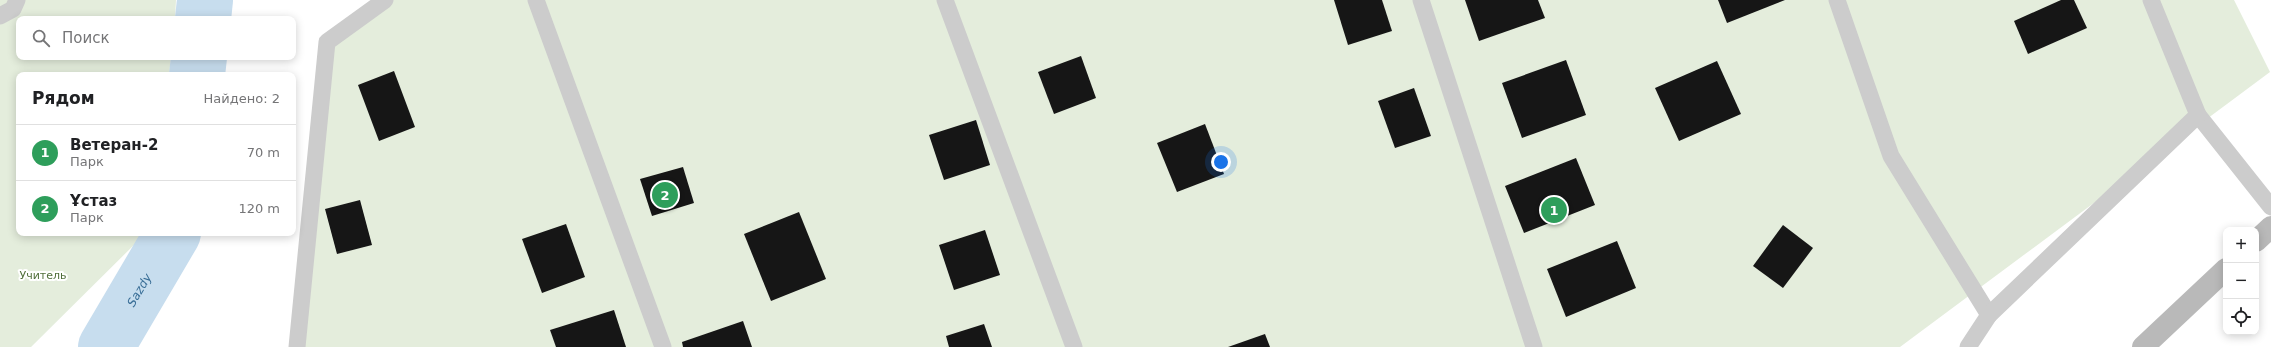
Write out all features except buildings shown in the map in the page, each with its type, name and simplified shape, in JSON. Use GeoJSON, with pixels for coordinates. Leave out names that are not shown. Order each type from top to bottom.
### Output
{"type":"FeatureCollection","features":[{"type":"Feature","properties":{"kind":"main road"},"geometry":{"type":"LineString","coordinates":[[2259,238],[2271,227]]}},
{"type":"Feature","properties":{"kind":"main road"},"geometry":{"type":"LineString","coordinates":[[2143,347],[2223,272]]}},
{"type":"Feature","properties":{"kind":"lane"},"geometry":{"type":"LineString","coordinates":[[0,16],[13,9],[17,0]]}},
{"type":"Feature","properties":{"kind":"lane"},"geometry":{"type":"LineString","coordinates":[[297,347],[327,42],[385,0]]}},
{"type":"Feature","properties":{"kind":"lane"},"geometry":{"type":"LineString","coordinates":[[536,0],[663,347]]}},
{"type":"Feature","properties":{"kind":"lane"},"geometry":{"type":"LineString","coordinates":[[945,0],[1074,347]]}},
{"type":"Feature","properties":{"kind":"lane"},"geometry":{"type":"LineString","coordinates":[[1421,0],[1534,347]]}},
{"type":"Feature","properties":{"kind":"lane"},"geometry":{"type":"LineString","coordinates":[[1837,0],[1891,156],[1989,315]]}},
{"type":"Feature","properties":{"kind":"lane"},"geometry":{"type":"LineString","coordinates":[[2151,0],[2198,115],[2271,207]]}},
{"type":"Feature","properties":{"kind":"lane"},"geometry":{"type":"LineString","coordinates":[[1968,347],[1989,315],[2198,115]]}},
{"type":"Feature","properties":{"kind":"green space","name":"Учитель"},"geometry":{"type":"Polygon","coordinates":[[[0,0],[176,0],[175,16],[16,16],[16,60],[171,60],[169,72],[16,72],[16,236],[143,236],[31,347],[0,347],[0,0]]]}},
{"type":"Feature","properties":{"kind":"green space"},"geometry":{"type":"Polygon","coordinates":[[[385,0],[2234,0],[2270,72],[1900,347],[297,347],[327,42],[385,0]]]}},
{"type":"Feature","properties":{"kind":"waterway","name":"Sazdy"},"geometry":{"type":"LineString","coordinates":[[203,16],[205,0]]}},
{"type":"Feature","properties":{"kind":"waterway","name":"Sazdy"},"geometry":{"type":"LineString","coordinates":[[197,72],[199,60]]}},
{"type":"Feature","properties":{"kind":"waterway","name":"Sazdy"},"geometry":{"type":"LineString","coordinates":[[106,347],[171,236]]}},
{"type":"Feature","properties":{"kind":"place","name":"Ұстаз"},"geometry":{"type":"Point","coordinates":[665,195]}},
{"type":"Feature","properties":{"kind":"place","name":"Ветеран-2"},"geometry":{"type":"Point","coordinates":[1554,210]}}]}
